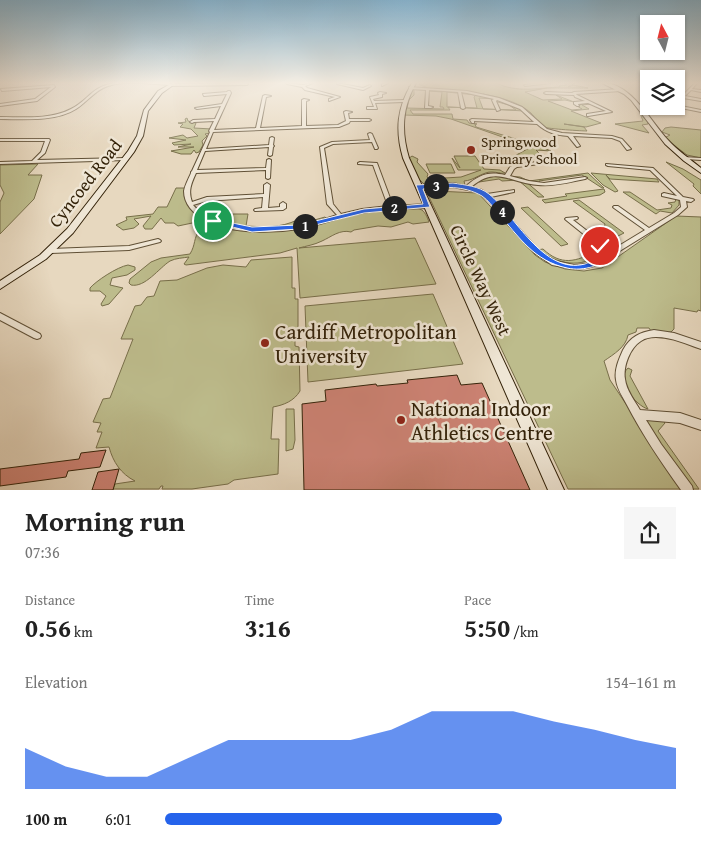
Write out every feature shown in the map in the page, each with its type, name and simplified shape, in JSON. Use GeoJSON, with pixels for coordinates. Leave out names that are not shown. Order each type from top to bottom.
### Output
{"type":"FeatureCollection","features":[{"type":"Feature","properties":{"kind":"street"},"geometry":{"type":"LineString","coordinates":[[0,118],[60,114],[78,106]]}},
{"type":"Feature","properties":{"kind":"street","name":"Cyncoed Road"},"geometry":{"type":"LineString","coordinates":[[0,286],[51,251],[74,226],[126,159],[140,136],[145,113],[150,106]]}},
{"type":"Feature","properties":{"kind":"street"},"geometry":{"type":"LineString","coordinates":[[198,108],[216,106]]}},
{"type":"Feature","properties":{"kind":"street"},"geometry":{"type":"LineString","coordinates":[[223,106],[187,188],[187,198],[190,204],[199,214],[213,221],[252,230],[299,227],[370,210],[427,206]]}},
{"type":"Feature","properties":{"kind":"street"},"geometry":{"type":"LineString","coordinates":[[258,129],[263,106]]}},
{"type":"Feature","properties":{"kind":"street"},"geometry":{"type":"LineString","coordinates":[[304,106],[304,128]]}},
{"type":"Feature","properties":{"kind":"street"},"geometry":{"type":"LineString","coordinates":[[368,108],[376,108],[375,106]]}},
{"type":"Feature","properties":{"kind":"street","name":"Circle Way West"},"geometry":{"type":"LineString","coordinates":[[403,106],[400,117],[400,136],[406,158],[556,490]]}},
{"type":"Feature","properties":{"kind":"street"},"geometry":{"type":"LineString","coordinates":[[426,106],[431,107]]}},
{"type":"Feature","properties":{"kind":"street"},"geometry":{"type":"LineString","coordinates":[[496,106],[498,110]]}},
{"type":"Feature","properties":{"kind":"street"},"geometry":{"type":"LineString","coordinates":[[513,106],[526,112],[538,124],[549,131],[570,135],[616,138],[629,149]]}},
{"type":"Feature","properties":{"kind":"street"},"geometry":{"type":"LineString","coordinates":[[588,115],[610,112],[597,106]]}},
{"type":"Feature","properties":{"kind":"street"},"geometry":{"type":"LineString","coordinates":[[640,106],[663,138],[701,171]]}},
{"type":"Feature","properties":{"kind":"street"},"geometry":{"type":"LineString","coordinates":[[685,108],[701,110]]}},
{"type":"Feature","properties":{"kind":"street"},"geometry":{"type":"LineString","coordinates":[[349,120],[346,112],[350,112]]}},
{"type":"Feature","properties":{"kind":"street"},"geometry":{"type":"LineString","coordinates":[[60,114],[70,118]]}},
{"type":"Feature","properties":{"kind":"street"},"geometry":{"type":"LineString","coordinates":[[192,122],[217,120]]}},
{"type":"Feature","properties":{"kind":"street"},"geometry":{"type":"LineString","coordinates":[[212,131],[339,126],[346,124],[349,120],[369,120]]}},
{"type":"Feature","properties":{"kind":"street"},"geometry":{"type":"LineString","coordinates":[[473,122],[472,120],[538,124]]}},
{"type":"Feature","properties":{"kind":"street"},"geometry":{"type":"LineString","coordinates":[[494,124],[500,124],[500,122]]}},
{"type":"Feature","properties":{"kind":"street"},"geometry":{"type":"LineString","coordinates":[[545,137],[544,134],[549,131]]}},
{"type":"Feature","properties":{"kind":"street"},"geometry":{"type":"LineString","coordinates":[[370,134],[376,148]]}},
{"type":"Feature","properties":{"kind":"street"},"geometry":{"type":"LineString","coordinates":[[570,135],[578,146]]}},
{"type":"Feature","properties":{"kind":"street"},"geometry":{"type":"LineString","coordinates":[[268,178],[272,138]]}},
{"type":"Feature","properties":{"kind":"street"},"geometry":{"type":"LineString","coordinates":[[0,140],[48,140],[43,153],[33,162]]}},
{"type":"Feature","properties":{"kind":"street"},"geometry":{"type":"LineString","coordinates":[[340,216],[330,204],[322,147],[332,143],[373,141]]}},
{"type":"Feature","properties":{"kind":"street"},"geometry":{"type":"LineString","coordinates":[[203,150],[272,146]]}},
{"type":"Feature","properties":{"kind":"street"},"geometry":{"type":"LineString","coordinates":[[686,158],[701,159]]}},
{"type":"Feature","properties":{"kind":"street"},"geometry":{"type":"LineString","coordinates":[[0,163],[126,159]]}},
{"type":"Feature","properties":{"kind":"street"},"geometry":{"type":"LineString","coordinates":[[507,176],[514,166],[552,161]]}},
{"type":"Feature","properties":{"kind":"street"},"geometry":{"type":"LineString","coordinates":[[360,163],[375,164],[392,208]]}},
{"type":"Feature","properties":{"kind":"street"},"geometry":{"type":"LineString","coordinates":[[419,187],[448,185],[468,187],[487,196],[534,249],[554,263],[581,268],[595,263],[682,209],[684,203],[680,196],[654,170],[643,167],[608,165]]}},
{"type":"Feature","properties":{"kind":"street"},"geometry":{"type":"LineString","coordinates":[[193,172],[268,168]]}},
{"type":"Feature","properties":{"kind":"street"},"geometry":{"type":"LineString","coordinates":[[468,187],[475,180],[486,176],[507,176],[541,184],[585,178]]}},
{"type":"Feature","properties":{"kind":"street"},"geometry":{"type":"LineString","coordinates":[[265,209],[267,186]]}},
{"type":"Feature","properties":{"kind":"street"},"geometry":{"type":"LineString","coordinates":[[487,196],[512,191]]}},
{"type":"Feature","properties":{"kind":"street"},"geometry":{"type":"LineString","coordinates":[[664,195],[691,200]]}},
{"type":"Feature","properties":{"kind":"street"},"geometry":{"type":"LineString","coordinates":[[190,204],[207,199],[266,196]]}},
{"type":"Feature","properties":{"kind":"street"},"geometry":{"type":"LineString","coordinates":[[256,210],[283,208],[284,204]]}},
{"type":"Feature","properties":{"kind":"street"},"geometry":{"type":"LineString","coordinates":[[616,207],[648,230]]}},
{"type":"Feature","properties":{"kind":"street"},"geometry":{"type":"LineString","coordinates":[[575,218],[568,220],[611,253]]}},
{"type":"Feature","properties":{"kind":"street"},"geometry":{"type":"LineString","coordinates":[[51,251],[128,248],[158,241]]}},
{"type":"Feature","properties":{"kind":"street"},"geometry":{"type":"LineString","coordinates":[[0,316],[37,336]]}},
{"type":"Feature","properties":{"kind":"street"},"geometry":{"type":"LineString","coordinates":[[688,490],[637,415],[621,384],[620,376],[628,349],[632,342],[641,337],[657,334],[675,337],[701,346]]}},
{"type":"Feature","properties":{"kind":"street"},"geometry":{"type":"LineString","coordinates":[[637,415],[680,418],[701,426]]}},
{"type":"Feature","properties":{"kind":"shaded area"},"geometry":{"type":"Polygon","coordinates":[[[406,106],[408,106],[407,108],[444,109],[440,107],[447,106],[450,110],[410,110],[413,114],[452,114],[453,119],[467,120],[469,123],[477,124],[475,124],[476,127],[521,139],[551,151],[536,150],[541,155],[524,156],[516,161],[511,161],[509,159],[531,147],[451,119],[436,116],[403,115],[406,106]]]}},
{"type":"Feature","properties":{"kind":"shaded area"},"geometry":{"type":"Polygon","coordinates":[[[476,106],[482,106],[483,109],[450,107],[477,108],[476,106]]]}},
{"type":"Feature","properties":{"kind":"shaded area"},"geometry":{"type":"Polygon","coordinates":[[[510,106],[525,111],[491,109],[516,110],[510,106]]]}},
{"type":"Feature","properties":{"kind":"shaded area"},"geometry":{"type":"Polygon","coordinates":[[[521,106],[561,106],[572,110],[582,109],[577,106],[584,106],[589,109],[571,111],[601,123],[586,127],[564,124],[584,127],[587,131],[547,128],[540,125],[531,113],[521,106]]]}},
{"type":"Feature","properties":{"kind":"shaded area"},"geometry":{"type":"Polygon","coordinates":[[[641,115],[648,122],[648,124],[642,125],[649,133],[615,124],[643,121],[641,115]]]}},
{"type":"Feature","properties":{"kind":"shaded area"},"geometry":{"type":"Polygon","coordinates":[[[187,118],[188,121],[196,123],[194,128],[212,129],[211,133],[205,134],[207,136],[202,141],[203,145],[199,152],[196,153],[194,150],[191,154],[181,154],[171,151],[194,147],[178,147],[191,144],[174,145],[172,143],[186,140],[169,138],[183,135],[187,138],[198,136],[191,129],[180,127],[183,124],[178,123],[186,122],[185,119],[187,118]]]}},
{"type":"Feature","properties":{"kind":"shaded area"},"geometry":{"type":"Polygon","coordinates":[[[665,128],[701,130],[701,158],[687,155],[667,140],[666,137],[670,135],[662,132],[665,128]]]}},
{"type":"Feature","properties":{"kind":"shaded area"},"geometry":{"type":"Polygon","coordinates":[[[412,156],[418,159],[417,162],[428,174],[427,177],[429,179],[461,177],[481,170],[458,170],[452,158],[460,168],[454,156],[475,156],[484,169],[500,170],[505,173],[486,173],[464,181],[465,185],[447,183],[425,185],[418,178],[408,159],[412,156]]]}},
{"type":"Feature","properties":{"kind":"shaded area"},"geometry":{"type":"Polygon","coordinates":[[[666,162],[683,169],[701,180],[701,194],[693,186],[694,184],[666,162]]]}},
{"type":"Feature","properties":{"kind":"shaded area"},"geometry":{"type":"Polygon","coordinates":[[[38,164],[28,175],[42,175],[34,199],[0,234],[0,202],[4,193],[0,185],[0,165],[38,164]]]}},
{"type":"Feature","properties":{"kind":"shaded area"},"geometry":{"type":"Polygon","coordinates":[[[426,164],[451,164],[455,173],[430,173],[426,164]]]}},
{"type":"Feature","properties":{"kind":"shaded area"},"geometry":{"type":"Polygon","coordinates":[[[588,173],[604,188],[582,175],[539,181],[540,183],[525,181],[544,197],[538,197],[518,180],[502,181],[499,179],[479,182],[477,179],[489,175],[520,177],[529,181],[588,173]]]}},
{"type":"Feature","properties":{"kind":"shaded area"},"geometry":{"type":"Polygon","coordinates":[[[591,173],[657,179],[659,182],[610,179],[606,175],[618,191],[615,192],[603,185],[591,173]]]}},
{"type":"Feature","properties":{"kind":"shaded area"},"geometry":{"type":"Polygon","coordinates":[[[176,188],[187,188],[187,198],[199,214],[248,214],[246,226],[279,226],[297,220],[304,223],[325,217],[329,221],[388,208],[411,207],[420,209],[425,213],[429,222],[413,224],[408,222],[391,227],[378,226],[351,232],[347,231],[316,244],[299,248],[415,238],[436,284],[300,298],[297,248],[280,253],[186,265],[184,264],[189,257],[177,259],[170,261],[147,281],[131,285],[129,283],[130,279],[151,262],[161,258],[190,254],[192,250],[200,229],[197,222],[178,226],[174,223],[165,223],[161,218],[152,229],[145,229],[143,226],[151,216],[134,219],[139,224],[134,228],[123,230],[116,225],[127,220],[126,217],[153,214],[158,207],[167,207],[176,188]]]}},
{"type":"Feature","properties":{"kind":"shaded area"},"geometry":{"type":"Polygon","coordinates":[[[435,188],[436,191],[478,193],[535,255],[545,262],[565,269],[584,271],[602,268],[676,216],[701,217],[701,311],[674,308],[674,329],[671,332],[663,333],[664,337],[655,337],[649,328],[637,328],[636,332],[628,335],[625,343],[619,350],[604,361],[610,380],[632,413],[659,415],[665,423],[658,431],[699,489],[568,489],[430,199],[427,192],[429,189],[435,188]]]}},
{"type":"Feature","properties":{"kind":"shaded area"},"geometry":{"type":"Polygon","coordinates":[[[604,189],[605,192],[600,195],[545,203],[542,200],[567,196],[565,194],[604,189]]]}},
{"type":"Feature","properties":{"kind":"shaded area"},"geometry":{"type":"Polygon","coordinates":[[[623,192],[630,192],[657,210],[671,208],[672,205],[668,203],[675,202],[676,199],[679,200],[679,205],[672,213],[660,211],[656,214],[623,192]]]}},
{"type":"Feature","properties":{"kind":"shaded area"},"geometry":{"type":"Polygon","coordinates":[[[579,200],[624,233],[616,237],[604,228],[605,224],[573,201],[579,200]]]}},
{"type":"Feature","properties":{"kind":"shaded area"},"geometry":{"type":"Polygon","coordinates":[[[528,207],[568,244],[561,246],[521,208],[528,207]]]}},
{"type":"Feature","properties":{"kind":"shaded area"},"geometry":{"type":"Polygon","coordinates":[[[597,247],[602,254],[594,259],[577,263],[553,259],[537,250],[543,249],[562,260],[575,260],[596,251],[594,248],[597,247]]]}},
{"type":"Feature","properties":{"kind":"shaded area"},"geometry":{"type":"Polygon","coordinates":[[[292,257],[292,288],[295,288],[295,299],[298,299],[298,335],[295,336],[295,346],[299,347],[300,391],[288,402],[273,407],[271,439],[279,439],[278,474],[234,480],[228,484],[192,489],[162,489],[163,486],[161,486],[159,489],[113,489],[115,484],[135,481],[118,467],[109,447],[96,448],[102,432],[97,432],[101,423],[93,422],[103,399],[110,398],[133,339],[121,339],[135,306],[141,305],[147,297],[154,296],[160,281],[177,280],[207,268],[223,265],[246,267],[251,260],[292,257]]]}},
{"type":"Feature","properties":{"kind":"shaded area"},"geometry":{"type":"Polygon","coordinates":[[[128,265],[135,267],[135,270],[127,275],[112,278],[110,285],[123,288],[109,304],[102,306],[101,304],[106,296],[100,291],[90,291],[90,288],[118,268],[128,265]]]}},
{"type":"Feature","properties":{"kind":"shaded area"},"geometry":{"type":"Polygon","coordinates":[[[433,294],[463,364],[308,382],[305,306],[433,294]]]}},
{"type":"Feature","properties":{"kind":"shaded area"},"geometry":{"type":"Polygon","coordinates":[[[628,368],[632,370],[630,376],[648,409],[633,398],[625,385],[625,373],[628,368]]]}},
{"type":"Feature","properties":{"kind":"shaded area"},"geometry":{"type":"Polygon","coordinates":[[[286,409],[294,409],[295,440],[293,449],[286,451],[286,409]]]}},
{"type":"Feature","properties":{"kind":"building","name":"National Indoor Athletics Centre"},"geometry":{"type":"Polygon","coordinates":[[[457,375],[461,385],[482,383],[530,490],[304,490],[302,404],[326,401],[325,390],[376,384],[377,386],[408,383],[407,380],[457,375]]]}},
{"type":"Feature","properties":{"kind":"building"},"geometry":{"type":"Polygon","coordinates":[[[106,450],[100,467],[68,471],[66,477],[0,486],[0,469],[79,459],[81,453],[106,450]]]}},
{"type":"Feature","properties":{"kind":"building"},"geometry":{"type":"Polygon","coordinates":[[[119,469],[113,490],[92,490],[98,472],[119,469]]]}},
{"type":"Feature","properties":{"kind":"place","name":"Springwood Primary School"},"geometry":{"type":"Point","coordinates":[471,150]}},
{"type":"Feature","properties":{"kind":"place","name":"Cardiff Metropolitan University"},"geometry":{"type":"Point","coordinates":[265,343]}},
{"type":"Feature","properties":{"kind":"place","name":"National Indoor Athletics Centre"},"geometry":{"type":"Point","coordinates":[401,420]}},
{"type":"Feature","properties":{"kind":"route"},"geometry":{"type":"LineString","coordinates":[[213,221],[232,227],[252,230],[299,227],[364,211],[427,206],[419,187],[453,185],[471,188],[487,196],[534,249],[554,263],[581,268],[587,266],[611,253],[600,246]]}}]}
